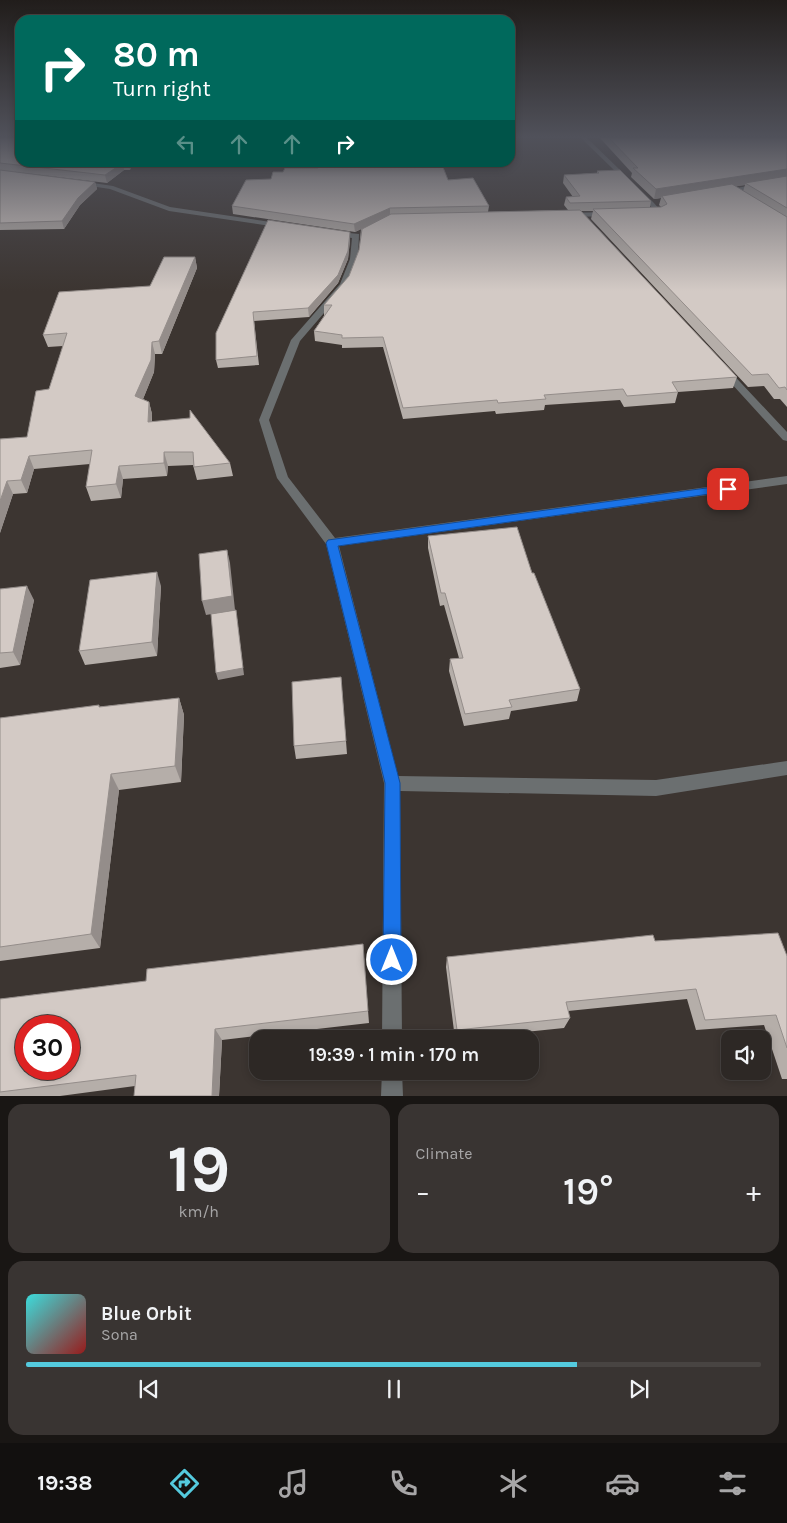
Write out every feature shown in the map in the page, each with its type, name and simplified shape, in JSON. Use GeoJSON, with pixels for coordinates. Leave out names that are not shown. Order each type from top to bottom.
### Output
{"type":"FeatureCollection","features":[{"type":"Feature","properties":{"kind":"street"},"geometry":{"type":"LineString","coordinates":[[116,189],[169,210],[297,228]]}},
{"type":"Feature","properties":{"kind":"street"},"geometry":{"type":"LineString","coordinates":[[637,189],[659,214],[640,214]]}},
{"type":"Feature","properties":{"kind":"street"},"geometry":{"type":"LineString","coordinates":[[720,191],[728,189]]}},
{"type":"Feature","properties":{"kind":"street"},"geometry":{"type":"LineString","coordinates":[[729,189],[738,194]]}},
{"type":"Feature","properties":{"kind":"street"},"geometry":{"type":"LineString","coordinates":[[651,203],[661,201]]}},
{"type":"Feature","properties":{"kind":"street"},"geometry":{"type":"LineString","coordinates":[[562,215],[585,218],[620,214]]}},
{"type":"Feature","properties":{"kind":"street"},"geometry":{"type":"LineString","coordinates":[[317,230],[360,234],[354,259],[344,285],[296,340],[264,420],[283,478],[332,543],[392,783],[392,1030]]}},
{"type":"Feature","properties":{"kind":"street"},"geometry":{"type":"LineString","coordinates":[[714,359],[787,438]]}},
{"type":"Feature","properties":{"kind":"street"},"geometry":{"type":"LineString","coordinates":[[332,543],[787,480]]}},
{"type":"Feature","properties":{"kind":"street"},"geometry":{"type":"LineString","coordinates":[[392,783],[656,788],[787,768]]}},
{"type":"Feature","properties":{"kind":"street"},"geometry":{"type":"LineString","coordinates":[[392,1080],[392,1096]]}},
{"type":"Feature","properties":{"kind":"building"},"geometry":{"type":"Polygon","coordinates":[[[0,189],[87,189],[78,198],[62,221],[0,223],[0,189]]]}},
{"type":"Feature","properties":{"kind":"building"},"geometry":{"type":"Polygon","coordinates":[[[241,189],[479,189],[489,206],[390,208],[354,224],[232,206],[241,189]]]}},
{"type":"Feature","properties":{"kind":"building"},"geometry":{"type":"Polygon","coordinates":[[[575,189],[639,189],[651,201],[570,203],[566,197],[580,196],[575,189]]]}},
{"type":"Feature","properties":{"kind":"building"},"geometry":{"type":"Polygon","coordinates":[[[702,189],[741,189],[787,217],[787,390],[785,387],[779,388],[768,374],[752,375],[593,209],[661,207],[667,204],[662,196],[702,189]]]}},
{"type":"Feature","properties":{"kind":"building"},"geometry":{"type":"Polygon","coordinates":[[[755,189],[787,189],[787,208],[755,189]]]}},
{"type":"Feature","properties":{"kind":"building"},"geometry":{"type":"Polygon","coordinates":[[[580,210],[737,377],[672,382],[678,392],[627,396],[623,389],[544,395],[546,399],[498,403],[497,400],[403,408],[383,337],[342,338],[342,335],[314,331],[332,305],[324,305],[349,276],[359,250],[362,229],[391,214],[580,210]]]}},
{"type":"Feature","properties":{"kind":"building"},"geometry":{"type":"Polygon","coordinates":[[[268,220],[350,232],[348,251],[338,275],[308,308],[253,312],[257,356],[216,360],[216,333],[268,220]]]}},
{"type":"Feature","properties":{"kind":"building"},"geometry":{"type":"Polygon","coordinates":[[[164,257],[195,257],[159,341],[152,342],[151,360],[135,396],[149,402],[148,422],[190,418],[190,410],[230,463],[194,467],[193,452],[164,452],[164,463],[119,466],[116,484],[86,487],[92,450],[29,456],[21,480],[7,481],[0,501],[0,439],[27,437],[36,391],[49,389],[67,333],[43,335],[59,292],[150,286],[164,257]]]}},
{"type":"Feature","properties":{"kind":"building"},"geometry":{"type":"Polygon","coordinates":[[[517,527],[532,573],[534,573],[580,689],[509,700],[512,707],[465,714],[450,659],[463,658],[445,593],[441,593],[428,536],[517,527]]]}},
{"type":"Feature","properties":{"kind":"building"},"geometry":{"type":"Polygon","coordinates":[[[227,550],[232,596],[202,601],[199,554],[227,550]]]}},
{"type":"Feature","properties":{"kind":"building"},"geometry":{"type":"Polygon","coordinates":[[[157,572],[152,642],[79,651],[90,580],[157,572]]]}},
{"type":"Feature","properties":{"kind":"building"},"geometry":{"type":"Polygon","coordinates":[[[27,586],[13,652],[0,653],[0,589],[27,586]]]}},
{"type":"Feature","properties":{"kind":"building"},"geometry":{"type":"Polygon","coordinates":[[[236,610],[243,668],[216,673],[211,614],[236,610]]]}},
{"type":"Feature","properties":{"kind":"building"},"geometry":{"type":"Polygon","coordinates":[[[341,677],[346,741],[294,746],[292,682],[341,677]]]}},
{"type":"Feature","properties":{"kind":"building"},"geometry":{"type":"Polygon","coordinates":[[[179,698],[175,766],[111,774],[91,934],[0,947],[0,718],[99,705],[99,707],[179,698]]]}},
{"type":"Feature","properties":{"kind":"building"},"geometry":{"type":"Polygon","coordinates":[[[778,933],[787,956],[787,1048],[776,1015],[705,1020],[696,989],[566,1002],[570,1018],[457,1030],[447,957],[653,935],[655,941],[778,933]]]}},
{"type":"Feature","properties":{"kind":"building"},"geometry":{"type":"Polygon","coordinates":[[[363,944],[368,1011],[215,1029],[212,1096],[134,1096],[136,1075],[0,1092],[0,999],[146,981],[147,969],[363,944]]]}},
{"type":"Feature","properties":{"kind":"route"},"geometry":{"type":"LineString","coordinates":[[392,960],[392,783],[332,543],[728,489]]}}]}
